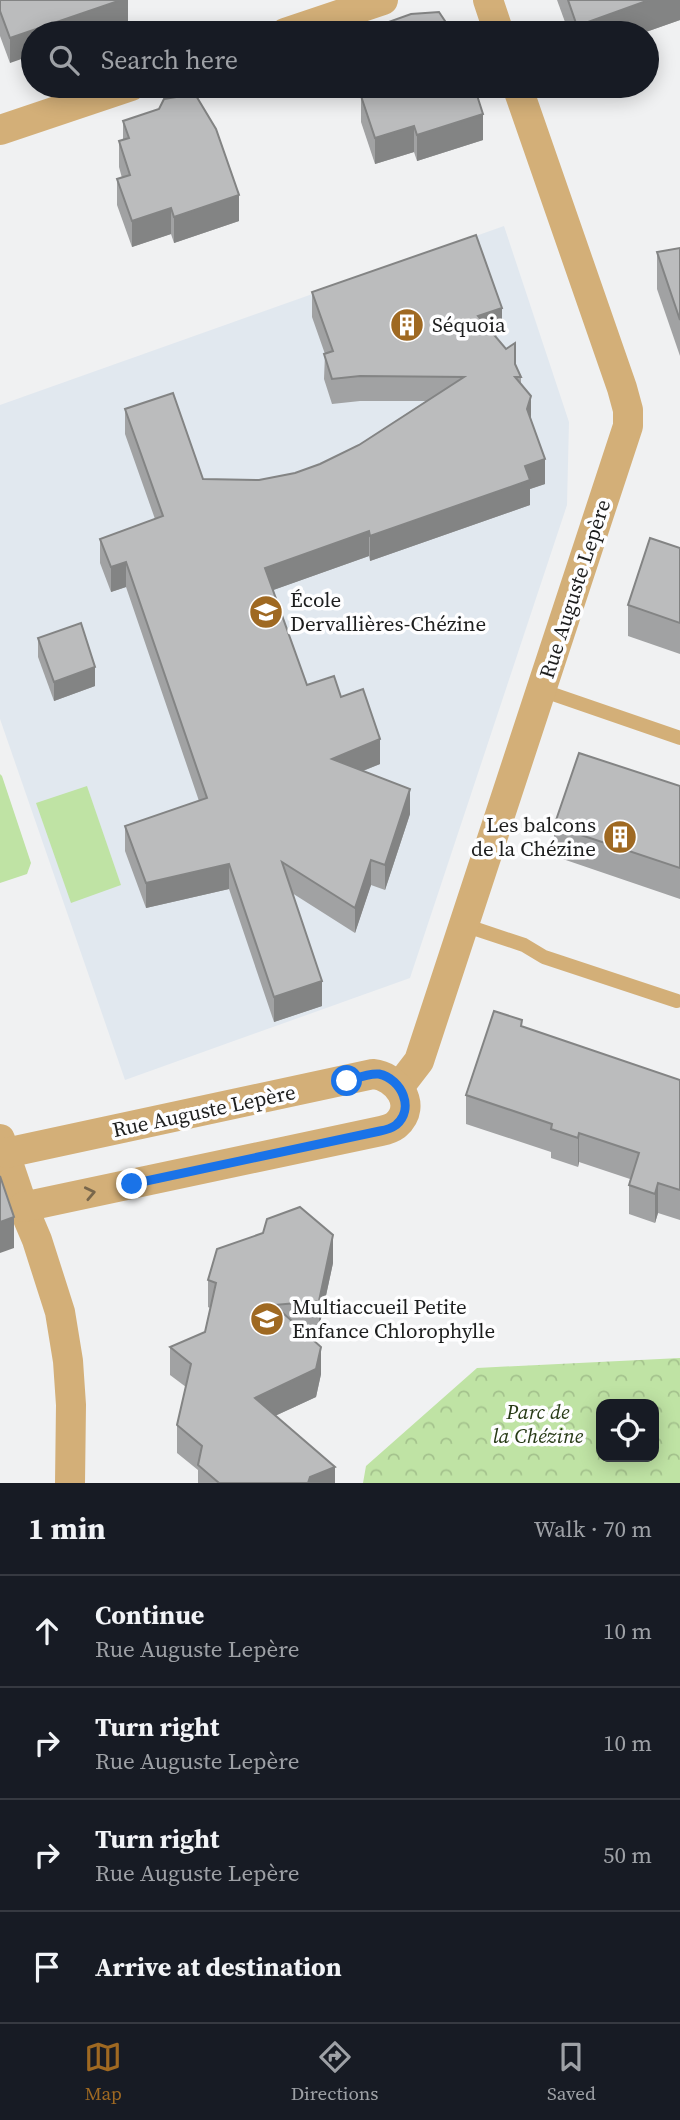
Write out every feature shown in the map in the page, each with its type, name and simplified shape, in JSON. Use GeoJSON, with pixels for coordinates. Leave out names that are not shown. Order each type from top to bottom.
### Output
{"type":"FeatureCollection","features":[{"type":"Feature","properties":{"kind":"street"},"geometry":{"type":"LineString","coordinates":[[321,21],[383,0]]}},
{"type":"Feature","properties":{"kind":"street"},"geometry":{"type":"LineString","coordinates":[[488,0],[495,21]]}},
{"type":"Feature","properties":{"kind":"street"},"geometry":{"type":"LineString","coordinates":[[0,130],[95,98]]}},
{"type":"Feature","properties":{"kind":"street","name":"Rue Auguste Lepère"},"geometry":{"type":"LineString","coordinates":[[3,1146],[373,1074],[388,1078],[399,1087],[419,1061],[628,426],[622,388],[521,98]]}},
{"type":"Feature","properties":{"kind":"street"},"geometry":{"type":"LineString","coordinates":[[23,1207],[380,1131],[394,1126],[404,1111],[404,1095],[399,1087]]}},
{"type":"Feature","properties":{"kind":"street"},"geometry":{"type":"LineString","coordinates":[[3,1146],[60,1312],[68,1361],[71,1405],[70,1483]]}},
{"type":"Feature","properties":{"kind":"lane"},"geometry":{"type":"LineString","coordinates":[[541,690],[680,738]]}},
{"type":"Feature","properties":{"kind":"lane"},"geometry":{"type":"LineString","coordinates":[[464,925],[524,945],[544,957],[677,1001]]}},
{"type":"Feature","properties":{"kind":"shaded area","name":"École Dervallières-Chézine"},"geometry":{"type":"Polygon","coordinates":[[[504,226],[569,422],[567,505],[410,978],[125,1080],[0,719],[0,405],[504,226]]]}},
{"type":"Feature","properties":{"kind":"green space"},"geometry":{"type":"Polygon","coordinates":[[[0,774],[31,863],[27,874],[0,883],[0,774]]]}},
{"type":"Feature","properties":{"kind":"green space"},"geometry":{"type":"Polygon","coordinates":[[[87,786],[121,885],[71,903],[36,803],[87,786]]]}},
{"type":"Feature","properties":{"kind":"green space","name":"Parc de la Chézine"},"geometry":{"type":"Polygon","coordinates":[[[680,1358],[680,1483],[363,1483],[366,1466],[477,1368],[680,1358]]]}},
{"type":"Feature","properties":{"kind":"building"},"geometry":{"type":"Polygon","coordinates":[[[0,0],[121,0],[60,21],[21,21],[21,34],[10,38],[0,11],[0,0]]]}},
{"type":"Feature","properties":{"kind":"building"},"geometry":{"type":"Polygon","coordinates":[[[568,0],[649,0],[591,21],[575,21],[568,0]]]}},
{"type":"Feature","properties":{"kind":"building"},"geometry":{"type":"Polygon","coordinates":[[[439,12],[445,21],[391,21],[411,14],[439,12]]]}},
{"type":"Feature","properties":{"kind":"building"},"geometry":{"type":"Polygon","coordinates":[[[197,98],[216,129],[239,195],[174,217],[171,208],[132,221],[117,179],[130,175],[119,141],[129,138],[123,121],[159,109],[164,99],[197,98]]]}},
{"type":"Feature","properties":{"kind":"building"},"geometry":{"type":"Polygon","coordinates":[[[362,98],[478,98],[483,114],[417,135],[414,126],[375,138],[362,98]]]}},
{"type":"Feature","properties":{"kind":"building"},"geometry":{"type":"Polygon","coordinates":[[[476,235],[502,308],[478,316],[506,349],[515,343],[515,364],[521,377],[515,377],[531,396],[527,409],[545,459],[525,466],[530,480],[370,536],[369,531],[265,568],[307,685],[334,676],[341,697],[363,689],[380,739],[332,759],[410,789],[385,865],[371,860],[355,908],[282,862],[322,981],[274,997],[229,864],[146,883],[125,826],[207,798],[126,562],[111,567],[100,539],[163,516],[125,409],[173,393],[203,479],[259,480],[295,473],[359,445],[464,377],[360,376],[332,379],[324,354],[333,351],[312,292],[476,235]]]}},
{"type":"Feature","properties":{"kind":"building"},"geometry":{"type":"Polygon","coordinates":[[[680,248],[680,320],[657,252],[680,248]]]}},
{"type":"Feature","properties":{"kind":"building"},"geometry":{"type":"Polygon","coordinates":[[[650,538],[680,548],[680,623],[628,605],[650,538]]]}},
{"type":"Feature","properties":{"kind":"building"},"geometry":{"type":"Polygon","coordinates":[[[81,623],[95,667],[54,682],[38,638],[81,623]]]}},
{"type":"Feature","properties":{"kind":"building","name":"Les balcons de la Chézine"},"geometry":{"type":"Polygon","coordinates":[[[579,753],[680,786],[680,868],[554,826],[579,753]]]}},
{"type":"Feature","properties":{"kind":"building"},"geometry":{"type":"Polygon","coordinates":[[[494,1011],[522,1020],[521,1026],[680,1080],[680,1190],[658,1183],[655,1194],[629,1185],[639,1153],[579,1133],[578,1138],[551,1129],[552,1124],[466,1095],[494,1011]]]}},
{"type":"Feature","properties":{"kind":"building"},"geometry":{"type":"Polygon","coordinates":[[[0,1176],[14,1217],[0,1222],[0,1176]]]}},
{"type":"Feature","properties":{"kind":"building"},"geometry":{"type":"Polygon","coordinates":[[[300,1207],[333,1235],[319,1301],[274,1305],[321,1347],[316,1369],[255,1398],[335,1467],[310,1477],[308,1483],[219,1483],[198,1465],[202,1446],[177,1425],[191,1364],[170,1347],[205,1332],[216,1283],[208,1280],[217,1249],[263,1233],[267,1219],[300,1207]]]}},
{"type":"Feature","properties":{"kind":"place","name":"Séquoia"},"geometry":{"type":"Point","coordinates":[407,325]}},
{"type":"Feature","properties":{"kind":"place","name":"École Dervallières-Chézine"},"geometry":{"type":"Point","coordinates":[266,612]}},
{"type":"Feature","properties":{"kind":"place","name":"Les balcons de la Chézine"},"geometry":{"type":"Point","coordinates":[620,837]}},
{"type":"Feature","properties":{"kind":"place","name":"Multiaccueil Petite Enfance Chlorophylle"},"geometry":{"type":"Point","coordinates":[267,1319]}},
{"type":"Feature","properties":{"kind":"route"},"geometry":{"type":"LineString","coordinates":[[132,1184],[380,1131],[394,1126],[400,1120],[404,1111],[404,1095],[394,1082],[382,1075],[373,1074],[347,1081]]}}]}
